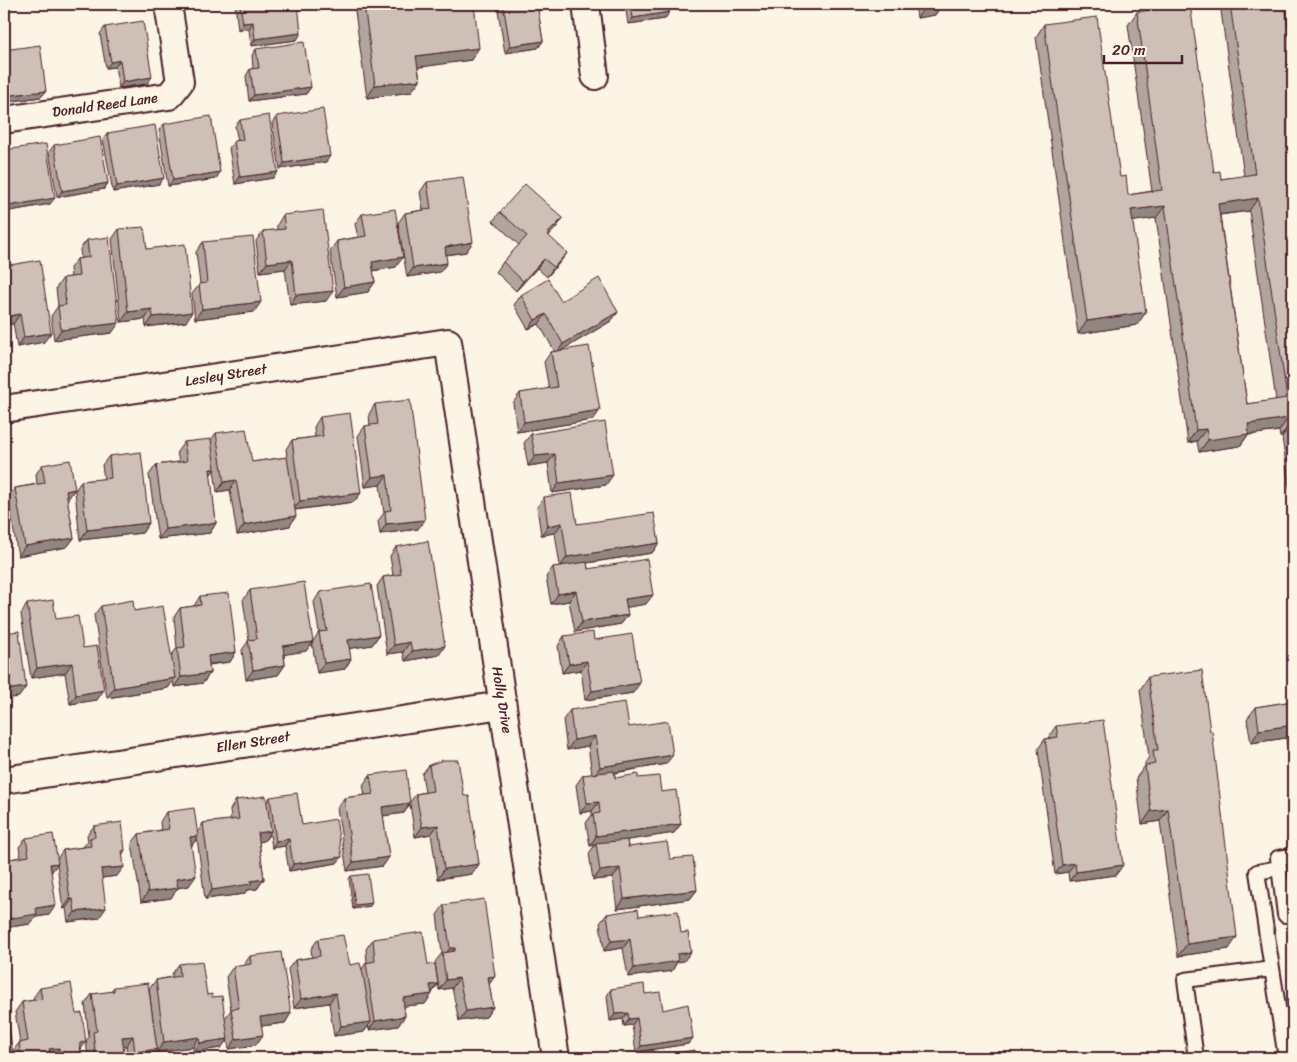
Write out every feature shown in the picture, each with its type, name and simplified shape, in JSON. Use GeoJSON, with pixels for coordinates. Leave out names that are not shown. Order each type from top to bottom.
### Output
{"type":"FeatureCollection","features":[{"type":"Feature","properties":{"kind":"street","name":"Donald Reed Lane"},"geometry":{"type":"LineString","coordinates":[[4,120],[169,96],[180,82],[168,4]]}},
{"type":"Feature","properties":{"kind":"street"},"geometry":{"type":"LineString","coordinates":[[586,4],[595,76]]}},
{"type":"Feature","properties":{"kind":"street","name":"Lesley Street"},"geometry":{"type":"LineString","coordinates":[[4,409],[448,342]]}},
{"type":"Feature","properties":{"kind":"street","name":"Holly Drive"},"geometry":{"type":"LineString","coordinates":[[448,342],[556,1058]]}},
{"type":"Feature","properties":{"kind":"street","name":"Ellen Street"},"geometry":{"type":"LineString","coordinates":[[4,780],[502,704]]}},
{"type":"Feature","properties":{"kind":"lane"},"geometry":{"type":"LineString","coordinates":[[1293,856],[1278,858],[1285,915],[1293,914]]}},
{"type":"Feature","properties":{"kind":"lane"},"geometry":{"type":"LineString","coordinates":[[1279,868],[1257,872],[1286,1058]]}},
{"type":"Feature","properties":{"kind":"lane"},"geometry":{"type":"LineString","coordinates":[[1196,1058],[1185,980],[1272,969]]}},
{"type":"Feature","properties":{"kind":"building"},"geometry":{"type":"Polygon","coordinates":[[[240,4],[298,4],[301,33],[255,39],[253,22],[243,23],[240,4]]]}},
{"type":"Feature","properties":{"kind":"building"},"geometry":{"type":"Polygon","coordinates":[[[364,4],[474,4],[479,48],[416,56],[420,80],[375,85],[364,4]]]}},
{"type":"Feature","properties":{"kind":"building"},"geometry":{"type":"Polygon","coordinates":[[[503,4],[537,4],[543,41],[510,46],[503,4]]]}},
{"type":"Feature","properties":{"kind":"building"},"geometry":{"type":"Polygon","coordinates":[[[631,4],[668,4],[669,12],[633,18],[631,4]]]}},
{"type":"Feature","properties":{"kind":"building"},"geometry":{"type":"Polygon","coordinates":[[[923,4],[942,4],[942,5],[924,8],[923,4]]]}},
{"type":"Feature","properties":{"kind":"building"},"geometry":{"type":"Polygon","coordinates":[[[1190,4],[1214,172],[1220,171],[1221,179],[1255,174],[1230,4],[1285,4],[1293,61],[1293,439],[1291,424],[1289,425],[1288,418],[1248,424],[1249,434],[1208,440],[1206,429],[1196,430],[1165,206],[1131,210],[1146,312],[1087,321],[1044,24],[1097,17],[1120,177],[1126,176],[1128,195],[1162,190],[1137,12],[1190,4]],[[1258,198],[1218,204],[1247,404],[1287,398],[1258,198]]]}},
{"type":"Feature","properties":{"kind":"building"},"geometry":{"type":"Polygon","coordinates":[[[143,21],[152,77],[123,82],[120,60],[111,62],[105,27],[143,21]]]}},
{"type":"Feature","properties":{"kind":"building"},"geometry":{"type":"Polygon","coordinates":[[[304,42],[311,87],[254,95],[250,69],[259,68],[256,49],[304,42]]]}},
{"type":"Feature","properties":{"kind":"building"},"geometry":{"type":"Polygon","coordinates":[[[40,45],[46,91],[11,95],[9,79],[4,79],[4,50],[40,45]]]}},
{"type":"Feature","properties":{"kind":"building"},"geometry":{"type":"Polygon","coordinates":[[[323,109],[330,156],[284,163],[277,116],[323,109]]]}},
{"type":"Feature","properties":{"kind":"building"},"geometry":{"type":"Polygon","coordinates":[[[269,115],[278,172],[240,177],[234,141],[243,140],[240,120],[269,115]]]}},
{"type":"Feature","properties":{"kind":"building"},"geometry":{"type":"Polygon","coordinates":[[[211,116],[220,172],[173,180],[164,124],[211,116]]]}},
{"type":"Feature","properties":{"kind":"building"},"geometry":{"type":"Polygon","coordinates":[[[155,125],[164,178],[117,186],[108,133],[155,125]]]}},
{"type":"Feature","properties":{"kind":"building"},"geometry":{"type":"Polygon","coordinates":[[[100,137],[108,183],[62,191],[54,145],[100,137]]]}},
{"type":"Feature","properties":{"kind":"building"},"geometry":{"type":"Polygon","coordinates":[[[46,144],[55,198],[8,206],[4,181],[4,150],[46,144]]]}},
{"type":"Feature","properties":{"kind":"building"},"geometry":{"type":"Polygon","coordinates":[[[463,177],[473,242],[445,247],[447,263],[413,268],[405,213],[431,209],[427,182],[463,177]]]}},
{"type":"Feature","properties":{"kind":"building"},"geometry":{"type":"Polygon","coordinates":[[[525,184],[563,218],[547,234],[567,253],[554,267],[544,259],[523,281],[503,262],[527,236],[500,212],[525,184]]]}},
{"type":"Feature","properties":{"kind":"building"},"geometry":{"type":"Polygon","coordinates":[[[395,209],[403,257],[372,262],[375,282],[344,287],[337,241],[366,236],[362,214],[395,209]]]}},
{"type":"Feature","properties":{"kind":"building"},"geometry":{"type":"Polygon","coordinates":[[[323,210],[333,291],[296,295],[292,260],[267,263],[263,231],[285,229],[283,215],[323,210]]]}},
{"type":"Feature","properties":{"kind":"building"},"geometry":{"type":"Polygon","coordinates":[[[144,227],[147,249],[185,244],[192,312],[153,317],[152,309],[128,312],[119,229],[144,227]]]}},
{"type":"Feature","properties":{"kind":"building"},"geometry":{"type":"Polygon","coordinates":[[[109,237],[119,323],[61,330],[58,306],[66,305],[63,278],[79,276],[77,259],[89,257],[87,240],[109,237]]]}},
{"type":"Feature","properties":{"kind":"building"},"geometry":{"type":"Polygon","coordinates":[[[253,237],[261,302],[202,309],[199,284],[207,283],[203,242],[253,237]]]}},
{"type":"Feature","properties":{"kind":"building"},"geometry":{"type":"Polygon","coordinates":[[[40,260],[51,333],[24,337],[20,314],[4,317],[4,266],[40,260]]]}},
{"type":"Feature","properties":{"kind":"building"},"geometry":{"type":"Polygon","coordinates":[[[599,278],[618,312],[563,344],[546,314],[535,320],[521,295],[548,279],[561,301],[599,278]]]}},
{"type":"Feature","properties":{"kind":"building"},"geometry":{"type":"Polygon","coordinates":[[[589,346],[600,410],[524,422],[520,393],[557,387],[551,352],[589,346]]]}},
{"type":"Feature","properties":{"kind":"building"},"geometry":{"type":"Polygon","coordinates":[[[410,400],[425,520],[386,524],[385,511],[391,510],[387,475],[372,477],[365,426],[378,424],[375,404],[410,400]]]}},
{"type":"Feature","properties":{"kind":"building"},"geometry":{"type":"Polygon","coordinates":[[[350,413],[361,493],[300,501],[292,440],[323,436],[320,417],[350,413]]]}},
{"type":"Feature","properties":{"kind":"building"},"geometry":{"type":"Polygon","coordinates":[[[605,422],[613,475],[559,483],[555,454],[535,456],[531,434],[605,422]]]}},
{"type":"Feature","properties":{"kind":"building"},"geometry":{"type":"Polygon","coordinates":[[[246,429],[252,462],[287,457],[296,516],[244,525],[236,480],[224,482],[216,433],[246,429]]]}},
{"type":"Feature","properties":{"kind":"building"},"geometry":{"type":"Polygon","coordinates":[[[211,439],[215,469],[210,469],[216,523],[165,529],[156,465],[187,461],[184,442],[211,439]]]}},
{"type":"Feature","properties":{"kind":"building"},"geometry":{"type":"Polygon","coordinates":[[[141,452],[149,523],[87,530],[81,481],[111,478],[109,456],[141,452]]]}},
{"type":"Feature","properties":{"kind":"building"},"geometry":{"type":"Polygon","coordinates":[[[70,460],[75,489],[66,491],[74,538],[25,546],[15,488],[45,483],[42,465],[70,460]]]}},
{"type":"Feature","properties":{"kind":"building"},"geometry":{"type":"Polygon","coordinates":[[[4,491],[9,522],[4,523],[4,491]]]}},
{"type":"Feature","properties":{"kind":"building"},"geometry":{"type":"Polygon","coordinates":[[[572,493],[577,524],[654,513],[659,543],[567,557],[562,523],[548,526],[544,497],[572,493]]]}},
{"type":"Feature","properties":{"kind":"building"},"geometry":{"type":"Polygon","coordinates":[[[428,541],[445,646],[412,651],[410,642],[394,645],[383,577],[401,574],[396,547],[428,541]]]}},
{"type":"Feature","properties":{"kind":"building"},"geometry":{"type":"Polygon","coordinates":[[[647,559],[653,595],[625,599],[628,615],[582,622],[576,591],[558,594],[553,567],[587,562],[588,569],[647,559]]]}},
{"type":"Feature","properties":{"kind":"building"},"geometry":{"type":"Polygon","coordinates":[[[304,582],[313,642],[283,646],[285,665],[253,670],[248,640],[257,639],[250,590],[304,582]]]}},
{"type":"Feature","properties":{"kind":"building"},"geometry":{"type":"Polygon","coordinates":[[[371,584],[379,635],[348,640],[351,659],[324,663],[319,632],[327,631],[320,592],[371,584]]]}},
{"type":"Feature","properties":{"kind":"building"},"geometry":{"type":"Polygon","coordinates":[[[229,593],[236,652],[208,656],[210,673],[181,677],[177,648],[185,647],[180,608],[201,605],[200,596],[229,593]]]}},
{"type":"Feature","properties":{"kind":"building"},"geometry":{"type":"Polygon","coordinates":[[[53,600],[56,619],[78,616],[83,648],[97,646],[104,690],[76,695],[72,663],[37,668],[27,604],[53,600]]]}},
{"type":"Feature","properties":{"kind":"building"},"geometry":{"type":"Polygon","coordinates":[[[133,600],[134,611],[163,606],[175,678],[114,688],[101,606],[133,600]]]}},
{"type":"Feature","properties":{"kind":"building"},"geometry":{"type":"Polygon","coordinates":[[[19,631],[26,687],[4,690],[4,633],[19,631]]]}},
{"type":"Feature","properties":{"kind":"building"},"geometry":{"type":"Polygon","coordinates":[[[593,632],[594,640],[632,634],[640,683],[592,691],[587,661],[569,664],[564,636],[593,632]]]}},
{"type":"Feature","properties":{"kind":"building"},"geometry":{"type":"Polygon","coordinates":[[[1202,670],[1210,731],[1212,731],[1237,937],[1187,944],[1168,809],[1151,811],[1145,766],[1155,764],[1153,750],[1158,750],[1148,677],[1202,670]]]}},
{"type":"Feature","properties":{"kind":"building"},"geometry":{"type":"Polygon","coordinates":[[[1293,701],[1293,725],[1259,730],[1256,707],[1293,701]]]}},
{"type":"Feature","properties":{"kind":"building"},"geometry":{"type":"Polygon","coordinates":[[[625,702],[629,727],[668,721],[673,755],[600,767],[595,736],[574,740],[570,710],[625,702]]]}},
{"type":"Feature","properties":{"kind":"building"},"geometry":{"type":"Polygon","coordinates":[[[1103,720],[1123,865],[1076,872],[1075,863],[1062,865],[1045,739],[1058,737],[1056,726],[1103,720]]]}},
{"type":"Feature","properties":{"kind":"building"},"geometry":{"type":"Polygon","coordinates":[[[443,760],[458,760],[464,796],[469,796],[479,864],[444,869],[438,825],[422,827],[416,794],[433,791],[429,765],[443,760]]]}},
{"type":"Feature","properties":{"kind":"building"},"geometry":{"type":"Polygon","coordinates":[[[406,770],[410,803],[382,807],[389,857],[353,862],[344,798],[373,794],[370,775],[406,770]]]}},
{"type":"Feature","properties":{"kind":"building"},"geometry":{"type":"Polygon","coordinates":[[[614,771],[615,778],[638,774],[638,778],[659,776],[661,792],[676,790],[681,824],[596,836],[593,814],[600,813],[599,802],[587,803],[583,775],[614,771]]]}},
{"type":"Feature","properties":{"kind":"building"},"geometry":{"type":"Polygon","coordinates":[[[297,793],[302,825],[336,819],[342,857],[293,864],[289,839],[276,841],[270,797],[297,793]]]}},
{"type":"Feature","properties":{"kind":"building"},"geometry":{"type":"Polygon","coordinates":[[[266,796],[271,831],[258,833],[264,879],[251,881],[251,884],[212,890],[203,823],[239,819],[236,800],[266,796]]]}},
{"type":"Feature","properties":{"kind":"building"},"geometry":{"type":"Polygon","coordinates":[[[194,808],[198,836],[190,837],[196,876],[176,879],[178,888],[148,892],[139,834],[169,829],[166,812],[194,808]]]}},
{"type":"Feature","properties":{"kind":"building"},"geometry":{"type":"Polygon","coordinates":[[[122,822],[125,850],[122,851],[124,867],[101,869],[106,908],[75,912],[73,899],[70,899],[63,850],[91,846],[90,838],[95,837],[94,826],[122,822]]]}},
{"type":"Feature","properties":{"kind":"building"},"geometry":{"type":"Polygon","coordinates":[[[53,834],[58,863],[50,864],[56,905],[36,908],[37,914],[7,919],[4,901],[4,860],[29,856],[26,838],[53,834]]]}},
{"type":"Feature","properties":{"kind":"building"},"geometry":{"type":"Polygon","coordinates":[[[627,840],[628,847],[667,842],[670,859],[693,857],[697,890],[624,899],[620,868],[600,871],[596,843],[627,840]]]}},
{"type":"Feature","properties":{"kind":"building"},"geometry":{"type":"Polygon","coordinates":[[[368,874],[372,903],[355,905],[351,876],[368,874]]]}},
{"type":"Feature","properties":{"kind":"building"},"geometry":{"type":"Polygon","coordinates":[[[484,899],[495,976],[488,977],[493,1007],[466,1011],[459,978],[446,980],[442,953],[455,951],[455,948],[450,948],[444,905],[484,899]]]}},
{"type":"Feature","properties":{"kind":"building"},"geometry":{"type":"Polygon","coordinates":[[[638,909],[639,916],[678,911],[681,933],[688,932],[691,952],[677,954],[678,961],[634,968],[630,939],[611,941],[607,914],[638,909]]]}},
{"type":"Feature","properties":{"kind":"building"},"geometry":{"type":"Polygon","coordinates":[[[423,932],[428,965],[435,964],[438,984],[430,985],[432,994],[403,998],[405,1016],[375,1021],[366,963],[375,961],[373,939],[423,932]]]}},
{"type":"Feature","properties":{"kind":"building"},"geometry":{"type":"Polygon","coordinates":[[[343,935],[350,965],[360,963],[371,1022],[341,1026],[336,993],[301,999],[295,960],[320,956],[318,939],[343,935]]]}},
{"type":"Feature","properties":{"kind":"building"},"geometry":{"type":"Polygon","coordinates":[[[281,952],[291,1013],[260,1017],[263,1035],[236,1039],[231,1009],[239,1008],[233,967],[251,964],[250,956],[281,952]]]}},
{"type":"Feature","properties":{"kind":"building"},"geometry":{"type":"Polygon","coordinates":[[[202,961],[207,995],[212,994],[212,997],[222,996],[228,1039],[200,1043],[199,1037],[164,1042],[156,980],[180,976],[179,964],[202,961]]]}},
{"type":"Feature","properties":{"kind":"building"},"geometry":{"type":"Polygon","coordinates":[[[71,983],[76,1014],[82,1013],[86,1042],[80,1043],[81,1055],[61,1058],[59,1048],[49,1049],[51,1058],[21,1058],[19,1043],[28,1041],[22,1002],[42,999],[40,988],[71,983]]]}},
{"type":"Feature","properties":{"kind":"building"},"geometry":{"type":"Polygon","coordinates":[[[148,983],[157,1049],[135,1052],[133,1036],[122,1037],[125,1058],[96,1058],[93,1032],[97,1031],[92,994],[114,991],[114,987],[148,983]]]}},
{"type":"Feature","properties":{"kind":"building"},"geometry":{"type":"Polygon","coordinates":[[[644,984],[645,994],[660,992],[663,1010],[688,1004],[693,1038],[641,1046],[637,1018],[629,1019],[628,1013],[615,1014],[611,989],[644,984]]]}},
{"type":"Feature","properties":{"kind":"building"},"geometry":{"type":"Polygon","coordinates":[[[4,991],[13,1054],[4,1055],[4,991]]]}},
{"type":"Feature","properties":{"kind":"building"},"geometry":{"type":"Polygon","coordinates":[[[653,1050],[654,1056],[695,1050],[696,1058],[622,1058],[622,1054],[653,1050]]]}}]}
